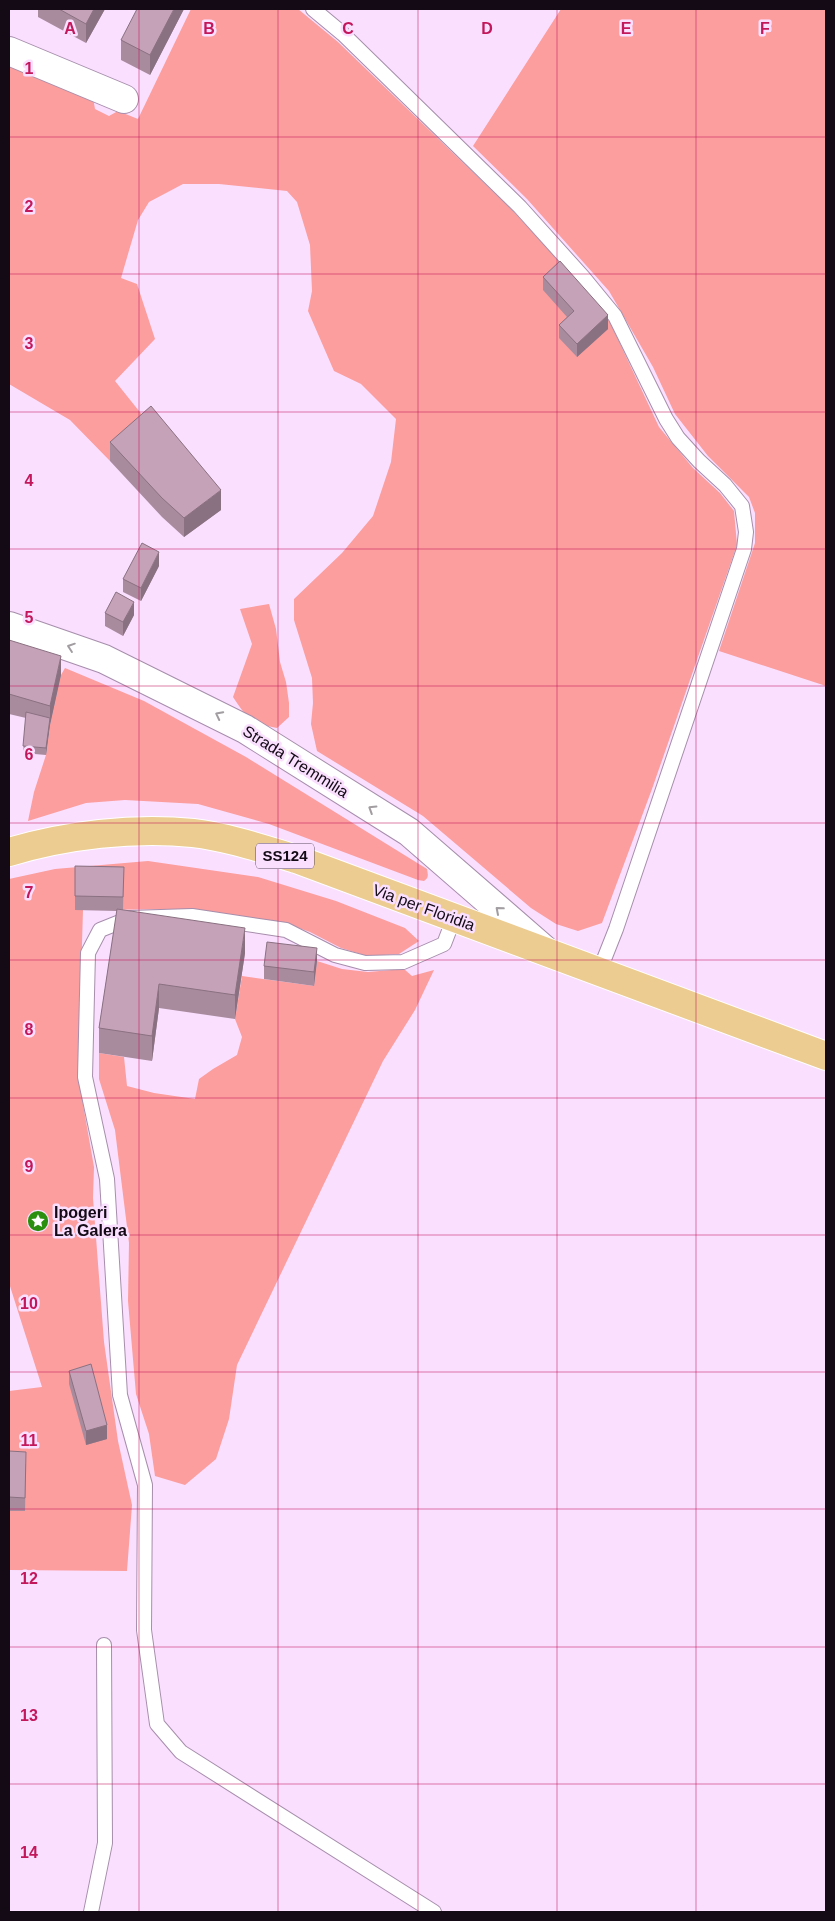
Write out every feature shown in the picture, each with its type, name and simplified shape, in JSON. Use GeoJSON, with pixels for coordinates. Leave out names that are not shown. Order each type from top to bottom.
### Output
{"type":"FeatureCollection","features":[{"type":"Feature","properties":{"kind":"main road"},"geometry":{"type":"LineString","coordinates":[[9,51],[124,99]]}},
{"type":"Feature","properties":{"kind":"main road","name":"Strada Tremmilia"},"geometry":{"type":"LineString","coordinates":[[9,626],[104,659],[245,730],[409,832],[549,954]]}},
{"type":"Feature","properties":{"kind":"main road","name":"Via per Floridia"},"geometry":{"type":"LineString","coordinates":[[9,852],[66,840],[119,832],[194,833],[250,845],[296,859],[826,1056]]}},
{"type":"Feature","properties":{"kind":"lane"},"geometry":{"type":"LineString","coordinates":[[313,9],[343,34],[467,154],[520,207],[583,277],[615,316],[666,419],[678,438],[725,485],[742,506],[746,532],[744,549],[616,929],[599,972]]}},
{"type":"Feature","properties":{"kind":"lane"},"geometry":{"type":"LineString","coordinates":[[434,1912],[182,1752],[157,1724],[144,1630],[145,1485],[120,1395],[107,1179],[85,1077],[88,953],[100,930],[130,918],[192,916],[286,930],[335,955],[365,963],[404,962],[444,944],[454,918]]}},
{"type":"Feature","properties":{"kind":"lane"},"geometry":{"type":"LineString","coordinates":[[91,1912],[105,1843],[104,1645]]}},
{"type":"Feature","properties":{"kind":"shaded area"},"geometry":{"type":"Polygon","coordinates":[[[191,9],[298,9],[338,42],[513,211],[567,269],[608,318],[659,427],[693,468],[720,493],[734,511],[737,545],[652,789],[602,923],[578,931],[556,924],[531,908],[423,816],[317,751],[311,724],[313,703],[312,678],[294,620],[294,599],[342,553],[373,516],[391,462],[396,419],[361,384],[334,371],[308,311],[312,291],[310,245],[297,202],[287,191],[219,184],[183,184],[149,202],[138,220],[121,278],[137,284],[155,339],[115,381],[151,426],[110,461],[70,420],[9,384],[9,63],[93,98],[95,109],[109,116],[118,111],[138,119],[191,9]]]}},
{"type":"Feature","properties":{"kind":"shaded area"},"geometry":{"type":"Polygon","coordinates":[[[561,9],[826,9],[826,686],[719,651],[755,543],[755,513],[749,497],[708,456],[675,414],[653,367],[609,291],[527,199],[473,146],[561,9]]]}},
{"type":"Feature","properties":{"kind":"shaded area"},"geometry":{"type":"Polygon","coordinates":[[[269,604],[276,629],[280,662],[286,682],[289,703],[289,717],[277,728],[251,719],[233,697],[252,644],[240,609],[269,604]]]}},
{"type":"Feature","properties":{"kind":"shaded area"},"geometry":{"type":"Polygon","coordinates":[[[65,668],[144,701],[246,757],[427,869],[427,879],[424,881],[418,880],[269,824],[198,804],[125,800],[86,803],[28,821],[34,792],[46,755],[50,725],[61,675],[65,668]]]}},
{"type":"Feature","properties":{"kind":"shaded area"},"geometry":{"type":"Polygon","coordinates":[[[148,861],[258,877],[336,901],[405,928],[419,941],[399,954],[367,956],[341,948],[310,932],[284,923],[184,909],[83,910],[78,1076],[94,1167],[93,1198],[104,1342],[118,1441],[132,1505],[127,1571],[9,1570],[9,1391],[42,1387],[9,1283],[9,879],[55,869],[148,861]]]}},
{"type":"Feature","properties":{"kind":"shaded area"},"geometry":{"type":"Polygon","coordinates":[[[317,961],[342,969],[368,972],[404,969],[412,976],[434,970],[415,1010],[383,1061],[237,1365],[229,1419],[216,1459],[185,1485],[155,1476],[149,1434],[136,1394],[128,1301],[129,1243],[115,1130],[99,1079],[99,1053],[124,1057],[127,1086],[154,1093],[195,1099],[199,1079],[237,1055],[242,1037],[235,1019],[242,976],[314,986],[317,961]]]}},
{"type":"Feature","properties":{"kind":"building"},"geometry":{"type":"Polygon","coordinates":[[[59,9],[94,9],[86,24],[59,9]]]}},
{"type":"Feature","properties":{"kind":"building"},"geometry":{"type":"Polygon","coordinates":[[[137,9],[174,9],[150,55],[121,40],[137,9]]]}},
{"type":"Feature","properties":{"kind":"building"},"geometry":{"type":"Polygon","coordinates":[[[560,261],[608,315],[577,344],[559,325],[574,311],[543,277],[560,261]]]}},
{"type":"Feature","properties":{"kind":"building"},"geometry":{"type":"Polygon","coordinates":[[[151,406],[221,490],[184,518],[162,498],[110,442],[151,406]]]}},
{"type":"Feature","properties":{"kind":"building"},"geometry":{"type":"Polygon","coordinates":[[[142,543],[159,552],[141,588],[123,579],[142,543]]]}},
{"type":"Feature","properties":{"kind":"building"},"geometry":{"type":"Polygon","coordinates":[[[116,592],[134,602],[123,622],[105,613],[116,592]]]}},
{"type":"Feature","properties":{"kind":"building"},"geometry":{"type":"Polygon","coordinates":[[[9,640],[61,656],[50,706],[9,694],[9,640]]]}},
{"type":"Feature","properties":{"kind":"building"},"geometry":{"type":"Polygon","coordinates":[[[26,712],[50,718],[46,748],[23,746],[26,712]]]}},
{"type":"Feature","properties":{"kind":"building"},"geometry":{"type":"Polygon","coordinates":[[[75,866],[124,867],[123,897],[75,896],[75,866]]]}},
{"type":"Feature","properties":{"kind":"building"},"geometry":{"type":"Polygon","coordinates":[[[117,909],[245,928],[235,995],[159,984],[152,1036],[99,1028],[117,909]]]}},
{"type":"Feature","properties":{"kind":"building"},"geometry":{"type":"Polygon","coordinates":[[[267,942],[317,948],[314,972],[264,966],[267,942]]]}},
{"type":"Feature","properties":{"kind":"building"},"geometry":{"type":"Polygon","coordinates":[[[91,1364],[107,1425],[86,1431],[69,1371],[91,1364]]]}},
{"type":"Feature","properties":{"kind":"building"},"geometry":{"type":"Polygon","coordinates":[[[9,1451],[26,1452],[25,1498],[9,1497],[9,1451]]]}},
{"type":"Feature","properties":{"kind":"place","name":"Ipogeri La Galera"},"geometry":{"type":"Point","coordinates":[38,1221]}}]}
